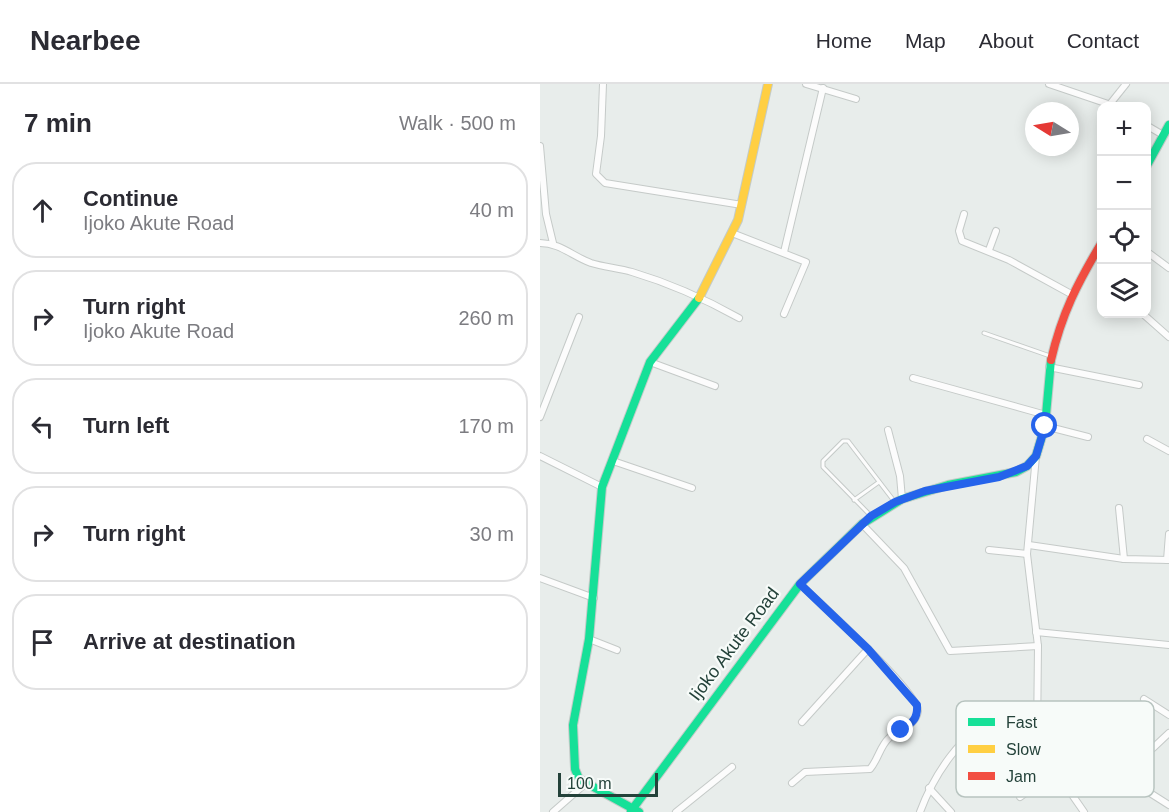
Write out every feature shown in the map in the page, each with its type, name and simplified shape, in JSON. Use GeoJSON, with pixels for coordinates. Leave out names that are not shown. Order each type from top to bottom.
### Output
{"type":"FeatureCollection","features":[{"type":"Feature","properties":{"kind":"main road"},"geometry":{"type":"LineString","coordinates":[[634,810],[585,784],[579,779],[575,769],[573,725],[594,598],[602,487],[650,362],[700,297],[732,233],[742,205],[753,144],[768,84]]}},
{"type":"Feature","properties":{"kind":"main road"},"geometry":{"type":"LineString","coordinates":[[1151,158],[1169,125]]}},
{"type":"Feature","properties":{"kind":"main road"},"geometry":{"type":"LineString","coordinates":[[1036,456],[1045,426],[1049,367],[1058,328],[1071,294],[1097,249]]}},
{"type":"Feature","properties":{"kind":"main road","name":"Ijoko Akute Road"},"geometry":{"type":"LineString","coordinates":[[634,810],[800,584],[871,516],[898,501],[948,485],[1016,472],[1027,466],[1036,456]]}},
{"type":"Feature","properties":{"kind":"street"},"geometry":{"type":"LineString","coordinates":[[603,84],[601,136],[596,174],[599,180],[605,183],[742,205]]}},
{"type":"Feature","properties":{"kind":"street"},"geometry":{"type":"LineString","coordinates":[[806,84],[856,99]]}},
{"type":"Feature","properties":{"kind":"street"},"geometry":{"type":"LineString","coordinates":[[1049,84],[1103,102]]}},
{"type":"Feature","properties":{"kind":"street"},"geometry":{"type":"LineString","coordinates":[[1114,102],[1126,84]]}},
{"type":"Feature","properties":{"kind":"street"},"geometry":{"type":"LineString","coordinates":[[784,252],[823,88]]}},
{"type":"Feature","properties":{"kind":"street"},"geometry":{"type":"LineString","coordinates":[[1151,128],[1163,135]]}},
{"type":"Feature","properties":{"kind":"street"},"geometry":{"type":"LineString","coordinates":[[540,146],[546,214],[553,243]]}},
{"type":"Feature","properties":{"kind":"street"},"geometry":{"type":"LineString","coordinates":[[964,214],[959,238],[989,250],[1071,294]]}},
{"type":"Feature","properties":{"kind":"street"},"geometry":{"type":"LineString","coordinates":[[989,250],[996,231]]}},
{"type":"Feature","properties":{"kind":"street"},"geometry":{"type":"LineString","coordinates":[[732,233],[806,262],[783,314]]}},
{"type":"Feature","properties":{"kind":"street"},"geometry":{"type":"LineString","coordinates":[[540,243],[553,243],[587,261],[607,268],[630,272],[700,297],[739,318]]}},
{"type":"Feature","properties":{"kind":"street"},"geometry":{"type":"LineString","coordinates":[[1151,255],[1169,268]]}},
{"type":"Feature","properties":{"kind":"street"},"geometry":{"type":"LineString","coordinates":[[540,415],[579,317]]}},
{"type":"Feature","properties":{"kind":"street"},"geometry":{"type":"LineString","coordinates":[[1148,318],[1169,337]]}},
{"type":"Feature","properties":{"kind":"street"},"geometry":{"type":"LineString","coordinates":[[650,362],[715,386]]}},
{"type":"Feature","properties":{"kind":"street"},"geometry":{"type":"LineString","coordinates":[[1049,367],[1139,384]]}},
{"type":"Feature","properties":{"kind":"street"},"geometry":{"type":"LineString","coordinates":[[913,378],[1046,415]]}},
{"type":"Feature","properties":{"kind":"street"},"geometry":{"type":"LineString","coordinates":[[1045,426],[1089,437]]}},
{"type":"Feature","properties":{"kind":"street"},"geometry":{"type":"LineString","coordinates":[[888,430],[900,476],[898,501]]}},
{"type":"Feature","properties":{"kind":"street"},"geometry":{"type":"LineString","coordinates":[[1147,439],[1169,452]]}},
{"type":"Feature","properties":{"kind":"street"},"geometry":{"type":"LineString","coordinates":[[540,456],[602,487]]}},
{"type":"Feature","properties":{"kind":"street"},"geometry":{"type":"LineString","coordinates":[[1036,456],[1027,554],[1038,646],[1036,701]]}},
{"type":"Feature","properties":{"kind":"street"},"geometry":{"type":"LineString","coordinates":[[613,461],[693,488]]}},
{"type":"Feature","properties":{"kind":"street"},"geometry":{"type":"LineString","coordinates":[[1119,508],[1124,559]]}},
{"type":"Feature","properties":{"kind":"street"},"geometry":{"type":"LineString","coordinates":[[862,524],[904,568],[950,651],[1038,646]]}},
{"type":"Feature","properties":{"kind":"street"},"geometry":{"type":"LineString","coordinates":[[1029,545],[1124,559],[1168,560],[1169,534]]}},
{"type":"Feature","properties":{"kind":"street"},"geometry":{"type":"LineString","coordinates":[[989,550],[1027,554]]}},
{"type":"Feature","properties":{"kind":"street"},"geometry":{"type":"LineString","coordinates":[[540,578],[594,598]]}},
{"type":"Feature","properties":{"kind":"street"},"geometry":{"type":"LineString","coordinates":[[792,783],[805,772],[870,769],[887,739],[912,723],[918,713],[917,705],[868,649],[800,584]]}},
{"type":"Feature","properties":{"kind":"street"},"geometry":{"type":"LineString","coordinates":[[1036,632],[1169,645]]}},
{"type":"Feature","properties":{"kind":"street"},"geometry":{"type":"LineString","coordinates":[[589,639],[617,650]]}},
{"type":"Feature","properties":{"kind":"street"},"geometry":{"type":"LineString","coordinates":[[802,722],[868,649]]}},
{"type":"Feature","properties":{"kind":"street"},"geometry":{"type":"LineString","coordinates":[[1154,705],[1169,715]]}},
{"type":"Feature","properties":{"kind":"street"},"geometry":{"type":"LineString","coordinates":[[1154,747],[1169,733]]}},
{"type":"Feature","properties":{"kind":"street"},"geometry":{"type":"LineString","coordinates":[[920,812],[929,788],[956,752]]}},
{"type":"Feature","properties":{"kind":"street"},"geometry":{"type":"LineString","coordinates":[[676,812],[732,768]]}},
{"type":"Feature","properties":{"kind":"street"},"geometry":{"type":"LineString","coordinates":[[553,812],[585,784]]}},
{"type":"Feature","properties":{"kind":"street"},"geometry":{"type":"LineString","coordinates":[[929,788],[951,812]]}},
{"type":"Feature","properties":{"kind":"street"},"geometry":{"type":"LineString","coordinates":[[1154,795],[1169,805]]}},
{"type":"Feature","properties":{"kind":"street"},"geometry":{"type":"LineString","coordinates":[[1074,797],[1084,812]]}},
{"type":"Feature","properties":{"kind":"lane"},"geometry":{"type":"LineString","coordinates":[[984,333],[1051,357]]}},
{"type":"Feature","properties":{"kind":"lane"},"geometry":{"type":"LineString","coordinates":[[871,516],[823,467],[823,460],[843,441],[848,441],[879,482],[898,501]]}},
{"type":"Feature","properties":{"kind":"lane"},"geometry":{"type":"LineString","coordinates":[[854,500],[879,482]]}},
{"type":"Feature","properties":{"kind":"traffic: fast"},"geometry":{"type":"LineString","coordinates":[[1151,158],[1169,125]]}},
{"type":"Feature","properties":{"kind":"traffic: fast"},"geometry":{"type":"LineString","coordinates":[[639,812],[579,779],[575,769],[573,725],[589,639],[602,487],[650,362],[699,298]]}},
{"type":"Feature","properties":{"kind":"traffic: fast"},"geometry":{"type":"LineString","coordinates":[[631,811],[800,584],[862,524],[902,499],[948,485],[1016,472],[1027,466],[1036,456],[1045,426],[1051,360]]}},
{"type":"Feature","properties":{"kind":"traffic: slow"},"geometry":{"type":"LineString","coordinates":[[699,298],[738,220],[768,84]]}},
{"type":"Feature","properties":{"kind":"traffic: jam"},"geometry":{"type":"LineString","coordinates":[[1051,360],[1071,299],[1097,251]]}},
{"type":"Feature","properties":{"kind":"route"},"geometry":{"type":"LineString","coordinates":[[901,730],[912,723],[918,713],[917,705],[868,649],[800,584],[871,516],[895,502],[948,485],[999,477],[1027,466],[1036,456],[1041,445],[1045,426]]}}]}
